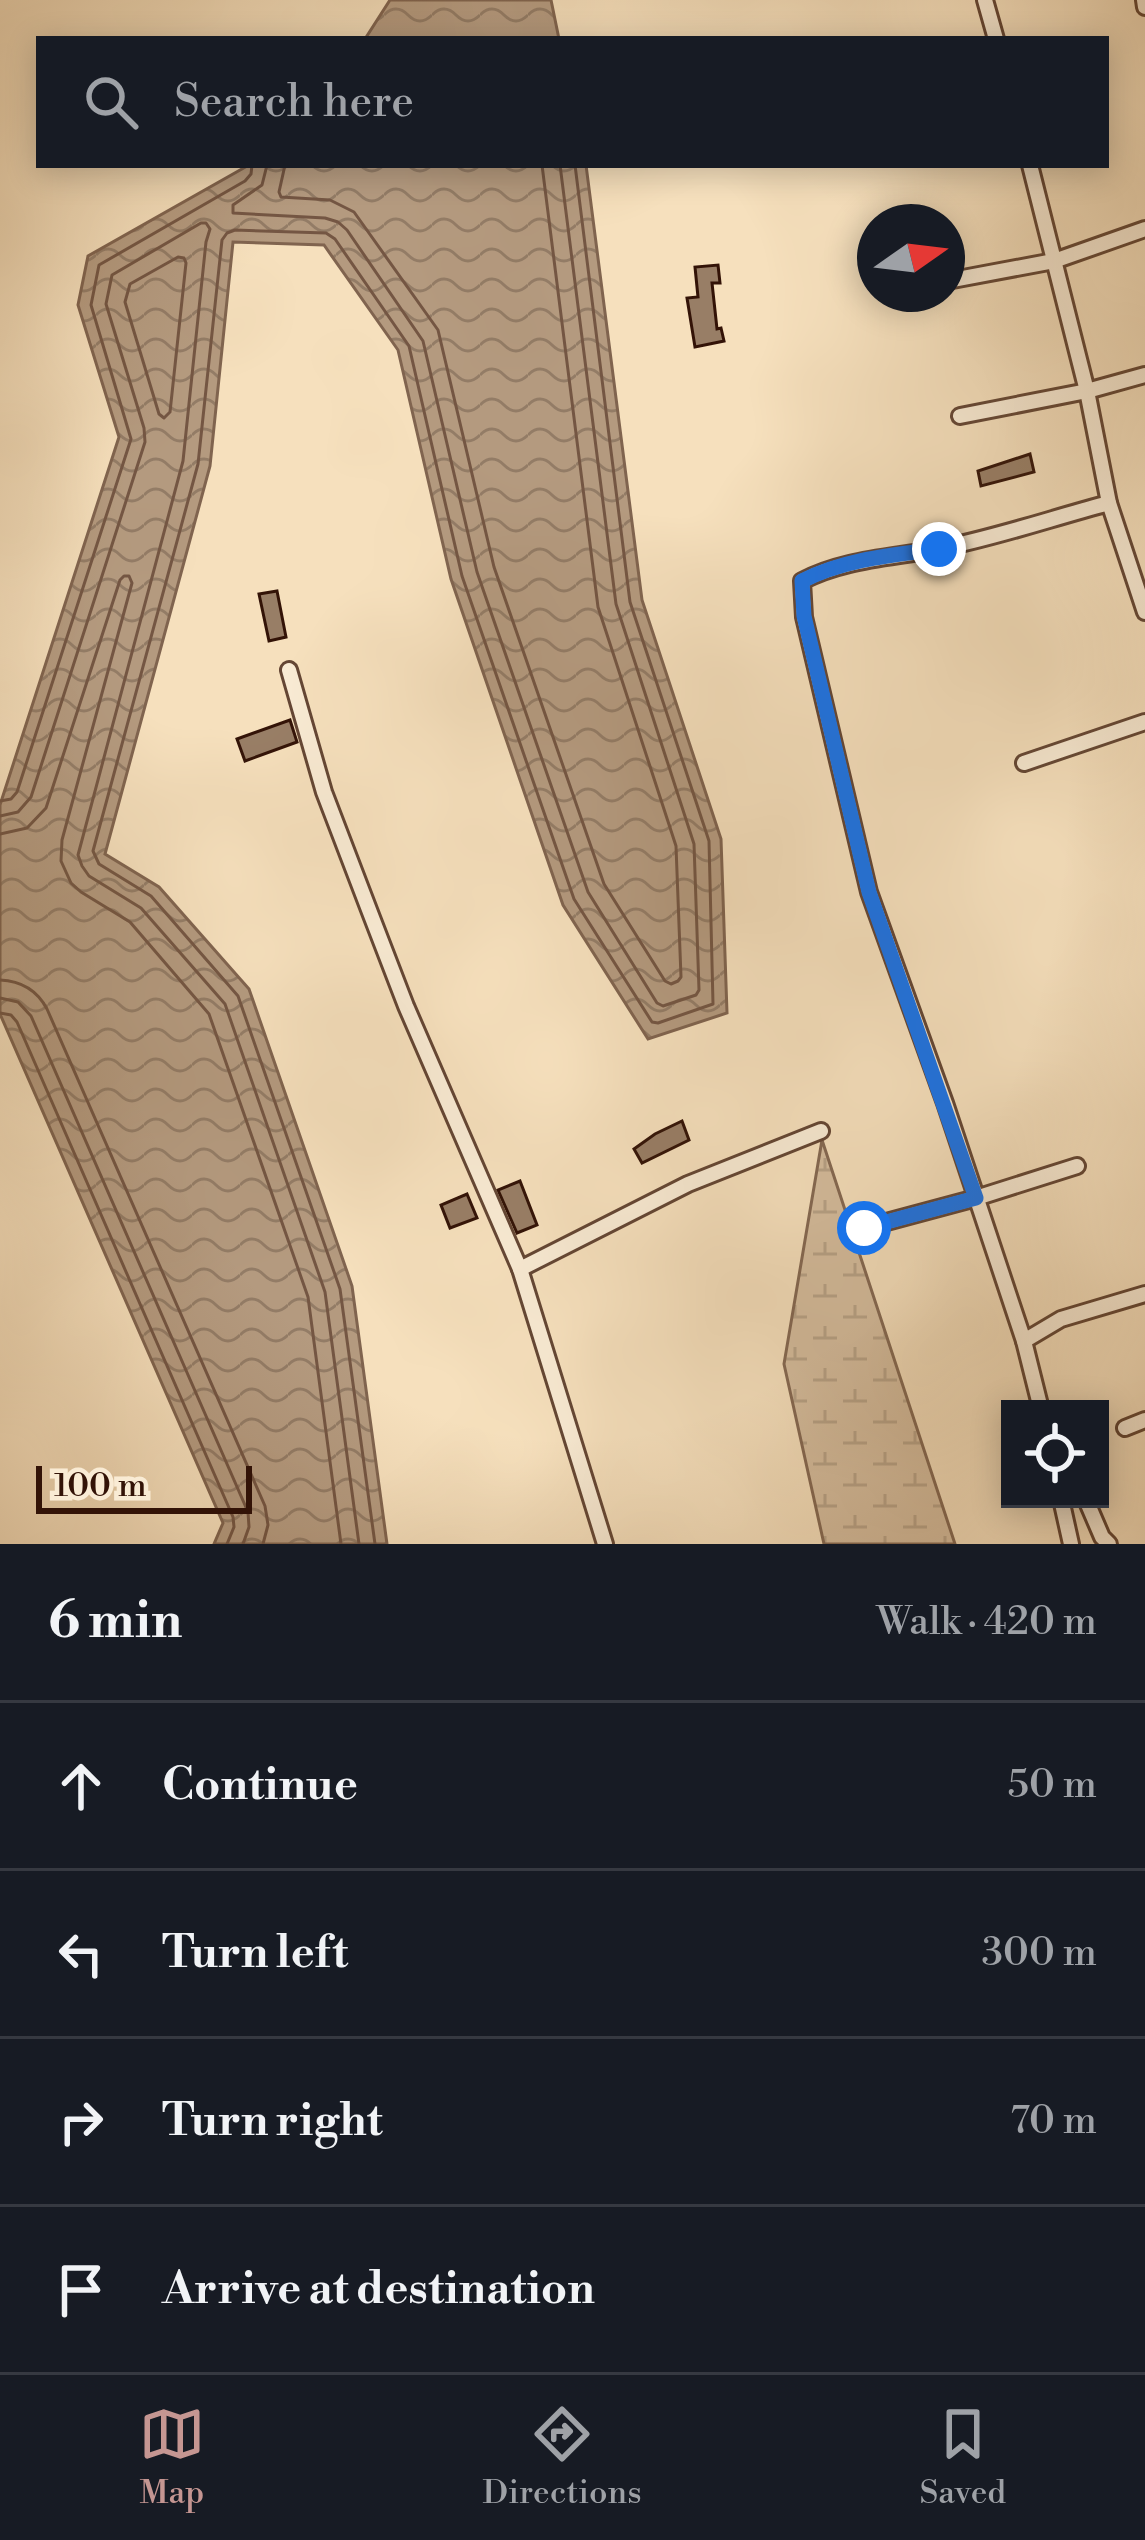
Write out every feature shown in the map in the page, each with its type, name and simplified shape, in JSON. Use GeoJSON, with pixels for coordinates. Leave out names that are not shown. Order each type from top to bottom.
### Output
{"type":"FeatureCollection","features":[{"type":"Feature","properties":{"kind":"street"},"geometry":{"type":"LineString","coordinates":[[985,0],[995,36]]}},
{"type":"Feature","properties":{"kind":"street"},"geometry":{"type":"LineString","coordinates":[[1031,168],[1087,391],[1109,503],[1145,612]]}},
{"type":"Feature","properties":{"kind":"street"},"geometry":{"type":"LineString","coordinates":[[965,278],[1054,261],[1145,229]]}},
{"type":"Feature","properties":{"kind":"street"},"geometry":{"type":"LineString","coordinates":[[960,416],[1145,375]]}},
{"type":"Feature","properties":{"kind":"street"},"geometry":{"type":"LineString","coordinates":[[1039,1400],[1024,1341],[869,892],[804,616],[802,581],[824,569],[939,549],[1109,503]]}},
{"type":"Feature","properties":{"kind":"street"},"geometry":{"type":"LineString","coordinates":[[289,670],[324,792],[378,934],[520,1269],[605,1544]]}},
{"type":"Feature","properties":{"kind":"street"},"geometry":{"type":"LineString","coordinates":[[1024,763],[1145,722]]}},
{"type":"Feature","properties":{"kind":"street"},"geometry":{"type":"LineString","coordinates":[[520,1269],[688,1184],[821,1131]]}},
{"type":"Feature","properties":{"kind":"street"},"geometry":{"type":"LineString","coordinates":[[864,1228],[1077,1166]]}},
{"type":"Feature","properties":{"kind":"street"},"geometry":{"type":"LineString","coordinates":[[1024,1341],[1061,1319],[1145,1294]]}},
{"type":"Feature","properties":{"kind":"street"},"geometry":{"type":"LineString","coordinates":[[1125,1428],[1145,1420]]}},
{"type":"Feature","properties":{"kind":"street"},"geometry":{"type":"LineString","coordinates":[[1063,1508],[1071,1544]]}},
{"type":"Feature","properties":{"kind":"street"},"geometry":{"type":"LineString","coordinates":[[1090,1508],[1109,1544]]}},
{"type":"Feature","properties":{"kind":"green space"},"geometry":{"type":"Polygon","coordinates":[[[822,1140],[955,1544],[824,1544],[784,1364],[822,1140]]]}},
{"type":"Feature","properties":{"kind":"water"},"geometry":{"type":"Polygon","coordinates":[[[390,0],[551,0],[558,36],[367,36],[390,0]]]}},
{"type":"Feature","properties":{"kind":"water"},"geometry":{"type":"Polygon","coordinates":[[[244,168],[586,168],[642,600],[721,839],[727,1013],[648,1039],[563,905],[451,579],[398,350],[324,245],[233,242],[210,466],[105,854],[159,887],[249,989],[352,1286],[387,1544],[214,1544],[223,1523],[0,1014],[0,805],[119,437],[78,305],[88,256],[244,168]]]}},
{"type":"Feature","properties":{"kind":"building"},"geometry":{"type":"Polygon","coordinates":[[[718,265],[720,283],[712,283],[717,329],[721,328],[724,341],[695,347],[687,298],[698,297],[695,267],[718,265]]]}},
{"type":"Feature","properties":{"kind":"building"},"geometry":{"type":"Polygon","coordinates":[[[1030,454],[1034,472],[981,486],[978,471],[1030,454]]]}},
{"type":"Feature","properties":{"kind":"building"},"geometry":{"type":"Polygon","coordinates":[[[277,591],[286,637],[269,641],[259,594],[277,591]]]}},
{"type":"Feature","properties":{"kind":"building"},"geometry":{"type":"Polygon","coordinates":[[[290,720],[297,742],[245,761],[237,739],[290,720]]]}},
{"type":"Feature","properties":{"kind":"building"},"geometry":{"type":"Polygon","coordinates":[[[682,1121],[689,1140],[642,1163],[634,1149],[682,1121]]]}},
{"type":"Feature","properties":{"kind":"building"},"geometry":{"type":"Polygon","coordinates":[[[520,1181],[537,1225],[517,1233],[498,1190],[520,1181]]]}},
{"type":"Feature","properties":{"kind":"building"},"geometry":{"type":"Polygon","coordinates":[[[467,1194],[477,1218],[450,1228],[441,1205],[467,1194]]]}},
{"type":"Feature","properties":{"kind":"route"},"geometry":{"type":"LineString","coordinates":[[864,1228],[976,1198],[869,892],[804,616],[802,581],[824,569],[939,549]]}}]}
